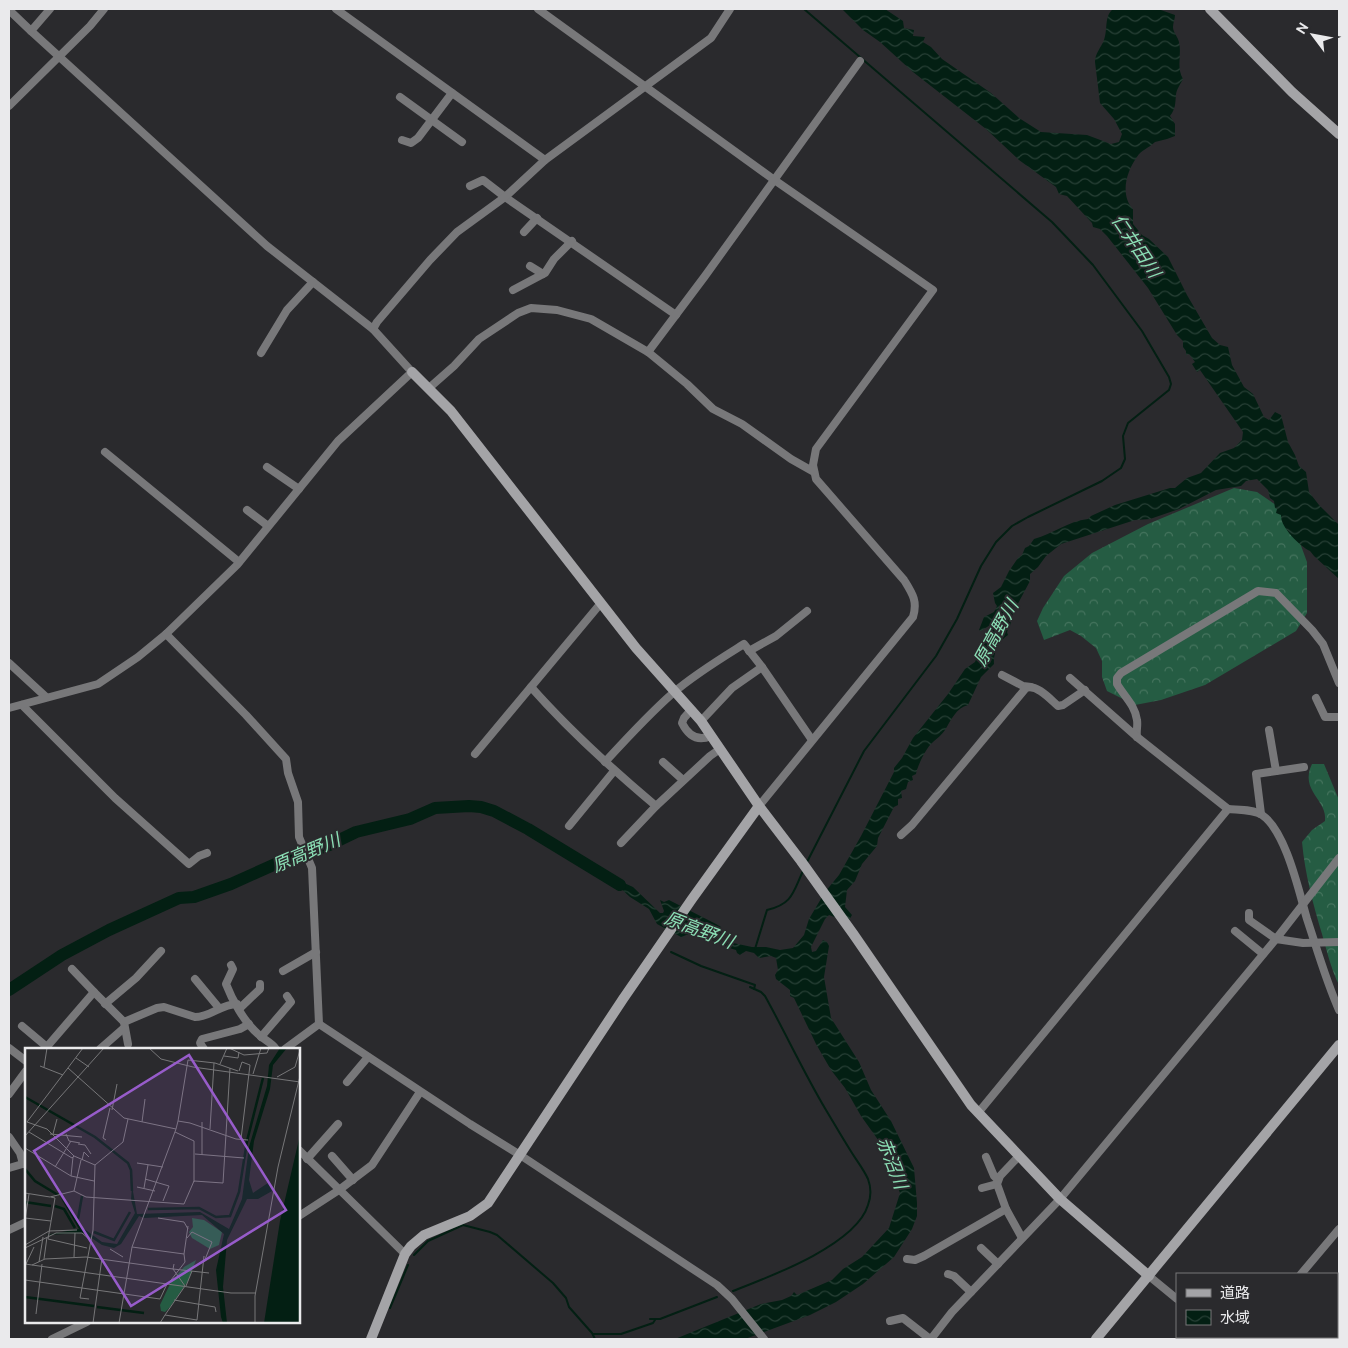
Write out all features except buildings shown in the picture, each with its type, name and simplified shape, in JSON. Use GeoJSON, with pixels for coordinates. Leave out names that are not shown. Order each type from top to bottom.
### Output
{"type":"FeatureCollection","features":[{"type":"Feature","properties":{"kind":"street"},"geometry":{"type":"LineString","coordinates":[[31,31],[50,9]]}},
{"type":"Feature","properties":{"kind":"street"},"geometry":{"type":"LineString","coordinates":[[9,106],[90,26],[104,9]]}},
{"type":"Feature","properties":{"kind":"street"},"geometry":{"type":"LineString","coordinates":[[336,9],[546,160]]}},
{"type":"Feature","properties":{"kind":"street"},"geometry":{"type":"LineString","coordinates":[[371,1339],[406,1254],[424,1235],[470,1216],[481,1209],[496,1192],[692,898],[759,806],[913,617],[916,608],[914,599],[904,580],[816,480],[813,465],[816,450],[932,290],[773,179],[538,9]]}},
{"type":"Feature","properties":{"kind":"street"},"geometry":{"type":"LineString","coordinates":[[373,329],[430,260],[457,232],[506,197],[546,160],[711,38],[730,9]]}},
{"type":"Feature","properties":{"kind":"street"},"geometry":{"type":"LineString","coordinates":[[1210,9],[1292,92],[1339,134]]}},
{"type":"Feature","properties":{"kind":"street"},"geometry":{"type":"LineString","coordinates":[[9,10],[268,248],[373,329],[451,411],[636,648],[701,721],[759,806],[854,935],[978,1113],[1060,1199],[1176,1298]]}},
{"type":"Feature","properties":{"kind":"street"},"geometry":{"type":"LineString","coordinates":[[648,352],[860,61]]}},
{"type":"Feature","properties":{"kind":"street"},"geometry":{"type":"LineString","coordinates":[[402,140],[411,143],[414,141],[452,93]]}},
{"type":"Feature","properties":{"kind":"street"},"geometry":{"type":"LineString","coordinates":[[400,97],[462,142]]}},
{"type":"Feature","properties":{"kind":"street"},"geometry":{"type":"LineString","coordinates":[[470,186],[483,180],[676,315]]}},
{"type":"Feature","properties":{"kind":"street"},"geometry":{"type":"LineString","coordinates":[[524,232],[537,218]]}},
{"type":"Feature","properties":{"kind":"street"},"geometry":{"type":"LineString","coordinates":[[513,290],[548,271],[554,259],[572,241]]}},
{"type":"Feature","properties":{"kind":"street"},"geometry":{"type":"LineString","coordinates":[[530,266],[543,274]]}},
{"type":"Feature","properties":{"kind":"street"},"geometry":{"type":"LineString","coordinates":[[261,353],[287,310],[313,282]]}},
{"type":"Feature","properties":{"kind":"street"},"geometry":{"type":"LineString","coordinates":[[429,388],[480,339],[518,313],[531,308],[556,310],[591,319],[648,352],[688,384],[713,410],[742,424],[791,459],[814,472]]}},
{"type":"Feature","properties":{"kind":"street"},"geometry":{"type":"LineString","coordinates":[[9,708],[98,684],[138,657],[166,634],[239,562],[338,441],[412,372]]}},
{"type":"Feature","properties":{"kind":"street"},"geometry":{"type":"LineString","coordinates":[[105,452],[239,562]]}},
{"type":"Feature","properties":{"kind":"street"},"geometry":{"type":"LineString","coordinates":[[267,467],[299,489]]}},
{"type":"Feature","properties":{"kind":"street"},"geometry":{"type":"LineString","coordinates":[[247,510],[268,526]]}},
{"type":"Feature","properties":{"kind":"street"},"geometry":{"type":"LineString","coordinates":[[1137,737],[1138,725],[1135,712],[1117,684],[1117,678],[1121,673],[1258,591],[1276,593],[1312,630],[1323,644],[1339,683]]}},
{"type":"Feature","properties":{"kind":"street"},"geometry":{"type":"LineString","coordinates":[[475,754],[601,603]]}},
{"type":"Feature","properties":{"kind":"street"},"geometry":{"type":"LineString","coordinates":[[749,651],[776,636],[808,612]]}},
{"type":"Feature","properties":{"kind":"street"},"geometry":{"type":"LineString","coordinates":[[166,634],[246,714],[286,759],[288,773],[298,802],[300,837],[312,868],[319,1024]]}},
{"type":"Feature","properties":{"kind":"street"},"geometry":{"type":"LineString","coordinates":[[604,762],[675,692],[700,672],[744,644],[812,740]]}},
{"type":"Feature","properties":{"kind":"street"},"geometry":{"type":"LineString","coordinates":[[9,663],[46,697]]}},
{"type":"Feature","properties":{"kind":"street"},"geometry":{"type":"LineString","coordinates":[[701,721],[732,688],[762,667]]}},
{"type":"Feature","properties":{"kind":"street"},"geometry":{"type":"LineString","coordinates":[[1002,675],[1024,686],[1036,688],[1058,706],[1063,705],[1084,690]]}},
{"type":"Feature","properties":{"kind":"street"},"geometry":{"type":"LineString","coordinates":[[1070,678],[1137,737],[1228,810],[1261,814],[1268,820],[1281,840],[1339,1010]]}},
{"type":"Feature","properties":{"kind":"street"},"geometry":{"type":"LineString","coordinates":[[901,835],[912,825],[1026,688],[1031,686]]}},
{"type":"Feature","properties":{"kind":"street"},"geometry":{"type":"LineString","coordinates":[[531,687],[556,716],[604,762],[656,806]]}},
{"type":"Feature","properties":{"kind":"street"},"geometry":{"type":"LineString","coordinates":[[1316,698],[1325,717],[1339,717]]}},
{"type":"Feature","properties":{"kind":"street"},"geometry":{"type":"LineString","coordinates":[[22,705],[115,798],[189,864],[199,856],[207,853]]}},
{"type":"Feature","properties":{"kind":"street"},"geometry":{"type":"LineString","coordinates":[[691,710],[682,723],[690,735],[701,739],[711,736]]}},
{"type":"Feature","properties":{"kind":"street"},"geometry":{"type":"LineString","coordinates":[[1269,730],[1276,771]]}},
{"type":"Feature","properties":{"kind":"street"},"geometry":{"type":"LineString","coordinates":[[621,843],[683,780],[720,749]]}},
{"type":"Feature","properties":{"kind":"street"},"geometry":{"type":"LineString","coordinates":[[663,762],[683,780]]}},
{"type":"Feature","properties":{"kind":"street"},"geometry":{"type":"LineString","coordinates":[[1261,814],[1256,774],[1304,767]]}},
{"type":"Feature","properties":{"kind":"street"},"geometry":{"type":"LineString","coordinates":[[569,826],[614,771]]}},
{"type":"Feature","properties":{"kind":"street"},"geometry":{"type":"LineString","coordinates":[[978,1113],[1228,810]]}},
{"type":"Feature","properties":{"kind":"street"},"geometry":{"type":"LineString","coordinates":[[890,1321],[903,1318],[930,1339],[952,1312],[1060,1199],[1276,939],[1339,858]]}},
{"type":"Feature","properties":{"kind":"street"},"geometry":{"type":"LineString","coordinates":[[1249,913],[1249,920],[1276,939],[1316,944],[1339,942]]}},
{"type":"Feature","properties":{"kind":"street"},"geometry":{"type":"LineString","coordinates":[[1235,931],[1263,954]]}},
{"type":"Feature","properties":{"kind":"street"},"geometry":{"type":"LineString","coordinates":[[105,1004],[136,978],[161,950]]}},
{"type":"Feature","properties":{"kind":"street"},"geometry":{"type":"LineString","coordinates":[[283,971],[316,952]]}},
{"type":"Feature","properties":{"kind":"street"},"geometry":{"type":"LineString","coordinates":[[231,965],[233,969],[226,984],[249,1024],[261,1037],[272,1043],[275,1048]]}},
{"type":"Feature","properties":{"kind":"street"},"geometry":{"type":"LineString","coordinates":[[72,969],[124,1025],[128,1044]]}},
{"type":"Feature","properties":{"kind":"street"},"geometry":{"type":"LineString","coordinates":[[195,979],[219,1008]]}},
{"type":"Feature","properties":{"kind":"street"},"geometry":{"type":"LineString","coordinates":[[101,1048],[124,1025],[157,1008],[164,1007],[194,1017],[206,1015],[228,1004],[238,1006],[260,989],[260,984]]}},
{"type":"Feature","properties":{"kind":"street"},"geometry":{"type":"LineString","coordinates":[[22,1026],[46,1048],[94,992]]}},
{"type":"Feature","properties":{"kind":"street"},"geometry":{"type":"LineString","coordinates":[[261,1037],[290,1002],[287,996]]}},
{"type":"Feature","properties":{"kind":"street"},"geometry":{"type":"LineString","coordinates":[[203,1048],[200,1043],[202,1039],[240,1029],[249,1024]]}},
{"type":"Feature","properties":{"kind":"street"},"geometry":{"type":"LineString","coordinates":[[286,1048],[319,1024]]}},
{"type":"Feature","properties":{"kind":"street"},"geometry":{"type":"LineString","coordinates":[[319,1024],[717,1285],[734,1302],[764,1339]]}},
{"type":"Feature","properties":{"kind":"street"},"geometry":{"type":"LineString","coordinates":[[1096,1339],[1339,1045]]}},
{"type":"Feature","properties":{"kind":"street"},"geometry":{"type":"LineString","coordinates":[[9,1048],[25,1061]]}},
{"type":"Feature","properties":{"kind":"street"},"geometry":{"type":"LineString","coordinates":[[346,1082],[368,1057]]}},
{"type":"Feature","properties":{"kind":"street"},"geometry":{"type":"LineString","coordinates":[[9,1094],[25,1072]]}},
{"type":"Feature","properties":{"kind":"street"},"geometry":{"type":"LineString","coordinates":[[16,1083],[25,1084]]}},
{"type":"Feature","properties":{"kind":"street"},"geometry":{"type":"LineString","coordinates":[[300,1215],[339,1190],[372,1165],[420,1092]]}},
{"type":"Feature","properties":{"kind":"street"},"geometry":{"type":"LineString","coordinates":[[308,1159],[338,1124]]}},
{"type":"Feature","properties":{"kind":"street"},"geometry":{"type":"LineString","coordinates":[[9,1137],[25,1164],[9,1168]]}},
{"type":"Feature","properties":{"kind":"street"},"geometry":{"type":"LineString","coordinates":[[300,1151],[406,1254]]}},
{"type":"Feature","properties":{"kind":"street"},"geometry":{"type":"LineString","coordinates":[[332,1156],[353,1180]]}},
{"type":"Feature","properties":{"kind":"street"},"geometry":{"type":"LineString","coordinates":[[982,1188],[997,1182],[1019,1156]]}},
{"type":"Feature","properties":{"kind":"street"},"geometry":{"type":"LineString","coordinates":[[986,1157],[1006,1209],[1022,1238]]}},
{"type":"Feature","properties":{"kind":"street"},"geometry":{"type":"LineString","coordinates":[[907,1259],[915,1260],[924,1256],[1006,1209]]}},
{"type":"Feature","properties":{"kind":"street"},"geometry":{"type":"LineString","coordinates":[[9,1230],[25,1222]]}},
{"type":"Feature","properties":{"kind":"street"},"geometry":{"type":"LineString","coordinates":[[1302,1273],[1339,1229]]}},
{"type":"Feature","properties":{"kind":"street"},"geometry":{"type":"LineString","coordinates":[[981,1248],[998,1264]]}},
{"type":"Feature","properties":{"kind":"street"},"geometry":{"type":"LineString","coordinates":[[948,1274],[954,1276],[971,1292]]}},
{"type":"Feature","properties":{"kind":"street"},"geometry":{"type":"LineString","coordinates":[[52,1339],[85,1323]]}},
{"type":"Feature","properties":{"kind":"green space"},"geometry":{"type":"Polygon","coordinates":[[[1234,488],[1257,492],[1276,505],[1293,524],[1307,562],[1307,613],[1296,631],[1205,685],[1161,700],[1135,705],[1107,691],[1102,677],[1102,661],[1096,648],[1081,636],[1070,630],[1044,640],[1037,621],[1043,608],[1064,576],[1092,553],[1148,524],[1234,488]]]}},
{"type":"Feature","properties":{"kind":"green space"},"geometry":{"type":"Polygon","coordinates":[[[1312,764],[1324,764],[1339,800],[1339,985],[1331,966],[1307,877],[1303,854],[1302,842],[1312,830],[1325,821],[1325,814],[1309,781],[1312,764]]]}},
{"type":"Feature","properties":{"kind":"water"},"geometry":{"type":"Polygon","coordinates":[[[842,9],[885,9],[903,21],[904,28],[914,30],[913,36],[925,37],[923,42],[931,47],[942,59],[991,93],[1019,118],[1041,132],[1087,135],[1111,144],[1119,142],[1122,134],[1114,119],[1100,103],[1095,62],[1097,53],[1104,40],[1108,15],[1113,9],[1158,9],[1175,15],[1173,29],[1179,42],[1179,65],[1183,79],[1177,91],[1174,108],[1170,116],[1175,124],[1175,136],[1155,142],[1137,157],[1130,169],[1127,176],[1126,190],[1129,203],[1133,209],[1133,224],[1142,235],[1168,257],[1212,338],[1220,345],[1228,347],[1232,365],[1244,387],[1253,394],[1264,417],[1269,420],[1275,412],[1281,415],[1288,442],[1299,466],[1306,472],[1309,492],[1339,525],[1339,579],[1310,551],[1291,536],[1284,525],[1281,515],[1276,513],[1277,509],[1275,508],[1274,501],[1270,498],[1268,490],[1257,479],[1246,481],[1241,486],[1216,490],[1179,509],[1150,519],[1135,520],[1061,544],[1046,556],[1030,574],[1030,581],[1013,613],[1007,632],[1008,635],[997,648],[994,664],[981,677],[968,705],[957,712],[944,732],[927,749],[916,774],[912,776],[913,780],[908,782],[906,789],[901,791],[902,798],[898,799],[898,805],[894,807],[878,838],[877,846],[862,864],[855,881],[847,890],[845,907],[852,915],[848,922],[829,915],[825,919],[811,947],[812,952],[816,951],[823,940],[829,946],[824,977],[831,1018],[859,1062],[871,1090],[891,1121],[914,1168],[917,1216],[912,1229],[894,1257],[863,1284],[836,1302],[810,1315],[745,1339],[675,1339],[761,1304],[782,1300],[791,1296],[794,1292],[797,1295],[832,1280],[843,1269],[862,1257],[889,1228],[900,1193],[891,1158],[831,1070],[794,998],[790,996],[790,990],[776,979],[775,975],[778,970],[776,958],[771,956],[759,958],[754,953],[746,951],[740,955],[736,950],[700,935],[689,934],[681,937],[657,924],[649,909],[630,897],[617,885],[599,875],[633,887],[660,913],[664,911],[660,900],[664,902],[669,900],[716,924],[721,927],[722,932],[719,934],[709,933],[709,935],[724,941],[780,950],[793,948],[804,935],[809,919],[825,892],[839,875],[894,772],[894,768],[913,738],[965,669],[975,662],[982,645],[992,629],[990,625],[981,631],[979,630],[984,617],[994,612],[997,606],[993,593],[1001,587],[1009,571],[1022,555],[1025,548],[1034,539],[1074,522],[1088,519],[1115,505],[1175,488],[1187,478],[1201,473],[1220,453],[1234,448],[1242,440],[1243,432],[1200,370],[1197,372],[1192,364],[1195,362],[1189,354],[1186,355],[1183,341],[1177,335],[1148,288],[1107,236],[1100,229],[1093,227],[1092,223],[1067,196],[1059,194],[1056,187],[1019,160],[986,129],[913,72],[880,42],[863,30],[842,9]]]}},
{"type":"Feature","properties":{"kind":"waterway"},"geometry":{"type":"LineString","coordinates":[[804,9],[1052,222],[1093,265],[1142,331],[1169,377],[1171,384],[1169,390],[1128,423],[1123,436],[1125,459],[1121,468],[1102,481],[1012,526],[996,542],[981,566],[957,619],[936,656],[864,751],[807,862]]}},
{"type":"Feature","properties":{"kind":"waterway","name":"原高野川"},"geometry":{"type":"LineString","coordinates":[[9,990],[62,955],[109,930],[179,898],[194,897],[231,884],[280,862],[329,845],[356,832],[410,819],[435,808],[469,806],[494,811],[528,829],[620,885]]}},
{"type":"Feature","properties":{"kind":"waterway"},"geometry":{"type":"LineString","coordinates":[[755,949],[767,910],[787,901],[803,871]]}},
{"type":"Feature","properties":{"kind":"waterway"},"geometry":{"type":"LineString","coordinates":[[671,952],[701,966],[755,985],[754,989]]}},
{"type":"Feature","properties":{"kind":"waterway"},"geometry":{"type":"LineString","coordinates":[[733,1291],[788,1268],[830,1246],[860,1220],[868,1205],[870,1195],[868,1179],[818,1096],[765,996],[750,987]]}},
{"type":"Feature","properties":{"kind":"waterway"},"geometry":{"type":"LineString","coordinates":[[414,1255],[428,1241],[463,1225],[497,1235],[553,1283],[566,1298],[569,1307],[595,1339]]}},
{"type":"Feature","properties":{"kind":"waterway"},"geometry":{"type":"LineString","coordinates":[[390,1308],[408,1265]]}},
{"type":"Feature","properties":{"kind":"waterway"},"geometry":{"type":"LineString","coordinates":[[650,1319],[660,1319],[717,1297]]}},
{"type":"Feature","properties":{"kind":"waterway"},"geometry":{"type":"LineString","coordinates":[[593,1334],[621,1334],[653,1323],[655,1320]]}},
{"type":"Feature","properties":{"kind":"water label","name":"仁井田川"},"geometry":{"type":"Point","coordinates":[1136,246]}},
{"type":"Feature","properties":{"kind":"water label","name":"赤沼川"},"geometry":{"type":"Point","coordinates":[892,1163]}}]}
